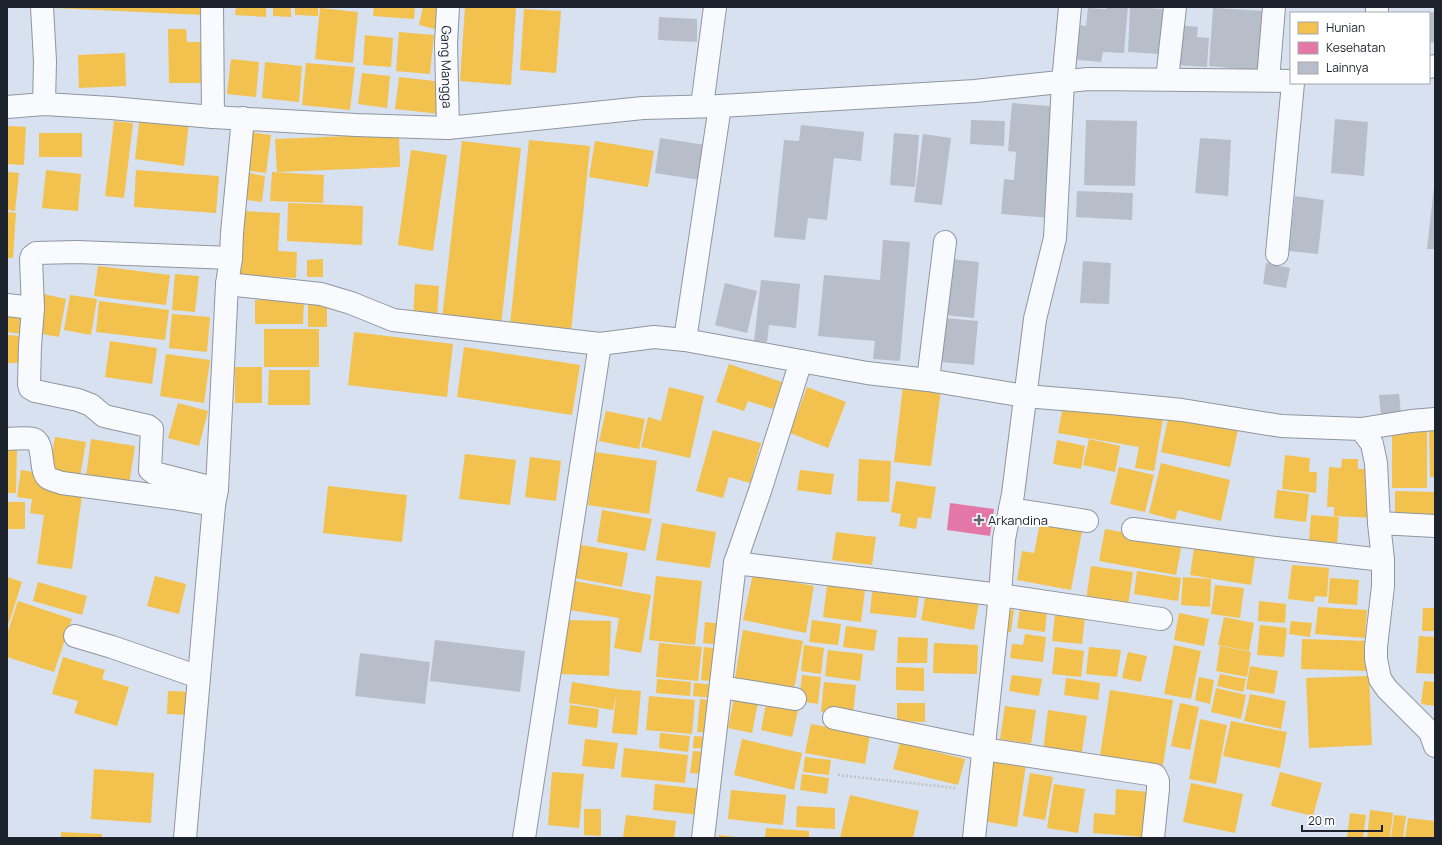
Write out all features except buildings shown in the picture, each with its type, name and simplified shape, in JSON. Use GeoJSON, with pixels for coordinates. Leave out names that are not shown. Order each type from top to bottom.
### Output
{"type":"FeatureCollection","features":[{"type":"Feature","properties":{"kind":"street"},"geometry":{"type":"LineString","coordinates":[[42,7],[45,61],[44,104]]}},
{"type":"Feature","properties":{"kind":"street"},"geometry":{"type":"LineString","coordinates":[[212,7],[214,117]]}},
{"type":"Feature","properties":{"kind":"street","name":"Gang Mangga"},"geometry":{"type":"LineString","coordinates":[[448,7],[446,43],[448,128]]}},
{"type":"Feature","properties":{"kind":"street"},"geometry":{"type":"LineString","coordinates":[[684,340],[711,106],[715,7]]}},
{"type":"Feature","properties":{"kind":"street"},"geometry":{"type":"LineString","coordinates":[[974,838],[1000,595],[1004,538],[1014,487],[1035,319],[1055,238],[1063,82],[1070,7]]}},
{"type":"Feature","properties":{"kind":"street"},"geometry":{"type":"LineString","coordinates":[[1166,79],[1175,7]]}},
{"type":"Feature","properties":{"kind":"street"},"geometry":{"type":"LineString","coordinates":[[1268,80],[1274,7]]}},
{"type":"Feature","properties":{"kind":"street"},"geometry":{"type":"LineString","coordinates":[[7,107],[44,104],[214,117],[356,125],[448,128],[643,108],[711,106],[976,91],[1088,79],[1268,80],[1290,82]]}},
{"type":"Feature","properties":{"kind":"street"},"geometry":{"type":"LineString","coordinates":[[1277,254],[1292,84]]}},
{"type":"Feature","properties":{"kind":"street"},"geometry":{"type":"LineString","coordinates":[[185,838],[216,497],[227,284],[231,258],[232,232],[244,118]]}},
{"type":"Feature","properties":{"kind":"street"},"geometry":{"type":"LineString","coordinates":[[928,380],[946,242]]}},
{"type":"Feature","properties":{"kind":"street"},"geometry":{"type":"LineString","coordinates":[[216,497],[154,473],[150,470],[152,430],[148,426],[104,416],[91,405],[78,400],[35,391],[30,388],[30,346],[34,308],[31,259],[36,253],[78,252],[231,258]]}},
{"type":"Feature","properties":{"kind":"street"},"geometry":{"type":"LineString","coordinates":[[227,284],[322,294],[351,303],[393,320],[600,344],[654,337],[684,340],[867,374],[928,380],[1025,396],[1182,410],[1281,426],[1361,429],[1411,421],[1435,419]]}},
{"type":"Feature","properties":{"kind":"street"},"geometry":{"type":"LineString","coordinates":[[7,305],[34,308]]}},
{"type":"Feature","properties":{"kind":"street"},"geometry":{"type":"LineString","coordinates":[[524,838],[600,344]]}},
{"type":"Feature","properties":{"kind":"street"},"geometry":{"type":"LineString","coordinates":[[703,838],[735,563],[801,361]]}},
{"type":"Feature","properties":{"kind":"street"},"geometry":{"type":"LineString","coordinates":[[1361,429],[1372,444],[1376,463],[1379,523],[1383,560],[1376,647],[1376,660],[1380,679],[1387,689],[1430,732],[1435,746]]}},
{"type":"Feature","properties":{"kind":"street"},"geometry":{"type":"LineString","coordinates":[[7,439],[33,439],[38,442],[44,471],[48,477],[62,483],[173,498],[216,497]]}},
{"type":"Feature","properties":{"kind":"street"},"geometry":{"type":"LineString","coordinates":[[1010,509],[1087,521]]}},
{"type":"Feature","properties":{"kind":"street"},"geometry":{"type":"LineString","coordinates":[[1379,523],[1435,526]]}},
{"type":"Feature","properties":{"kind":"street"},"geometry":{"type":"LineString","coordinates":[[1133,529],[1268,547],[1383,560]]}},
{"type":"Feature","properties":{"kind":"street"},"geometry":{"type":"LineString","coordinates":[[735,563],[1000,595],[1161,619]]}},
{"type":"Feature","properties":{"kind":"street"},"geometry":{"type":"LineString","coordinates":[[75,636],[200,677]]}},
{"type":"Feature","properties":{"kind":"street"},"geometry":{"type":"LineString","coordinates":[[721,687],[795,699]]}},
{"type":"Feature","properties":{"kind":"street"},"geometry":{"type":"LineString","coordinates":[[834,718],[984,749],[1155,775],[1158,781],[1158,788],[1153,838]]}},
{"type":"Feature","properties":{"kind":"path"},"geometry":{"type":"LineString","coordinates":[[838,775],[979,791]]}},
{"type":"Feature","properties":{"kind":"place","name":"Arkandina"},"geometry":{"type":"Point","coordinates":[979,520]}}]}
